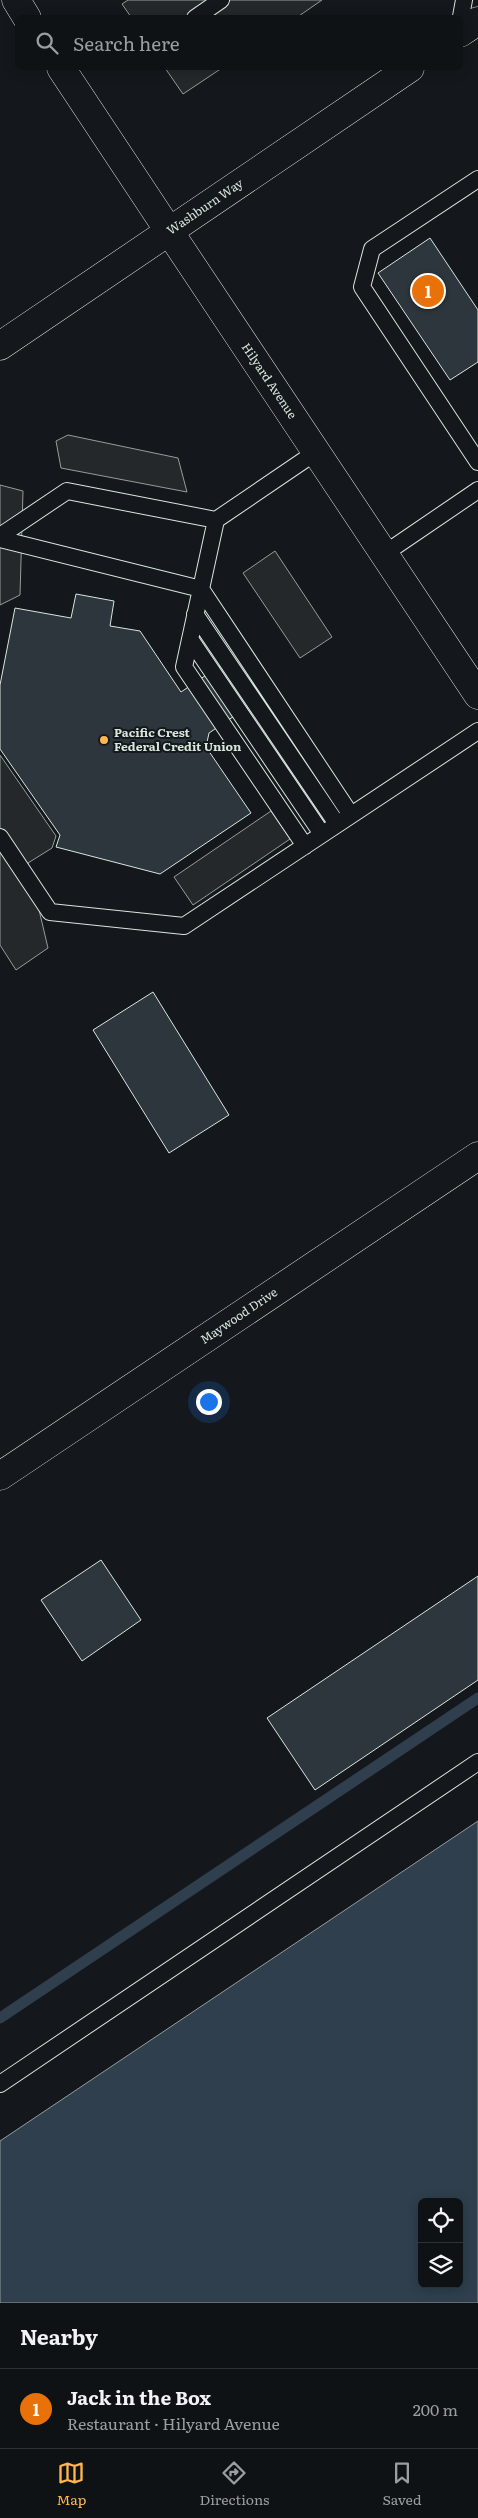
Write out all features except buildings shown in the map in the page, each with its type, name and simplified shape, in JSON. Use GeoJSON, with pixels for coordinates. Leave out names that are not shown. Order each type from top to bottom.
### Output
{"type":"FeatureCollection","features":[{"type":"Feature","properties":{"kind":"street"},"geometry":{"type":"LineString","coordinates":[[16,0],[26,15]]}},
{"type":"Feature","properties":{"kind":"street"},"geometry":{"type":"LineString","coordinates":[[463,31],[478,21]]}},
{"type":"Feature","properties":{"kind":"street","name":"Hilyard Avenue"},"geometry":{"type":"LineString","coordinates":[[61,70],[478,695]]}},
{"type":"Feature","properties":{"kind":"street","name":"Washburn Way"},"geometry":{"type":"LineString","coordinates":[[0,346],[407,70]]}},
{"type":"Feature","properties":{"kind":"street","name":"Maywood Drive"},"geometry":{"type":"LineString","coordinates":[[0,1476],[478,1156]]}},
{"type":"Feature","properties":{"kind":"lane"},"geometry":{"type":"LineString","coordinates":[[200,15],[221,0]]}},
{"type":"Feature","properties":{"kind":"lane"},"geometry":{"type":"LineString","coordinates":[[461,15],[464,0]]}},
{"type":"Feature","properties":{"kind":"lane"},"geometry":{"type":"LineString","coordinates":[[473,182],[372,249],[362,288],[478,462]]}},
{"type":"Feature","properties":{"kind":"lane"},"geometry":{"type":"LineString","coordinates":[[305,846],[184,667],[216,520],[316,452]]}},
{"type":"Feature","properties":{"kind":"lane"},"geometry":{"type":"LineString","coordinates":[[384,554],[478,490]]}},
{"type":"Feature","properties":{"kind":"lane"},"geometry":{"type":"LineString","coordinates":[[0,538],[67,491],[216,520]]}},
{"type":"Feature","properties":{"kind":"lane"},"geometry":{"type":"LineString","coordinates":[[0,538],[201,589],[351,815]]}},
{"type":"Feature","properties":{"kind":"lane"},"geometry":{"type":"LineString","coordinates":[[195,614],[337,824]]}},
{"type":"Feature","properties":{"kind":"lane"},"geometry":{"type":"LineString","coordinates":[[190,639],[322,834]]}},
{"type":"Feature","properties":{"kind":"lane"},"geometry":{"type":"LineString","coordinates":[[0,837],[50,912],[184,926],[478,731]]}},
{"type":"Feature","properties":{"kind":"lane"},"geometry":{"type":"LineString","coordinates":[[0,2084],[478,1762]]}},
{"type":"Feature","properties":{"kind":"shaded area"},"geometry":{"type":"Polygon","coordinates":[[[128,0],[322,0],[300,15],[130,15],[122,4],[128,0]]]}},
{"type":"Feature","properties":{"kind":"shaded area"},"geometry":{"type":"Polygon","coordinates":[[[166,70],[219,70],[183,94],[166,70]]]}},
{"type":"Feature","properties":{"kind":"shaded area"},"geometry":{"type":"Polygon","coordinates":[[[68,435],[178,458],[187,492],[61,468],[56,441],[68,435]]]}},
{"type":"Feature","properties":{"kind":"shaded area"},"geometry":{"type":"Polygon","coordinates":[[[0,485],[23,491],[20,595],[0,605],[0,485]]]}},
{"type":"Feature","properties":{"kind":"shaded area"},"geometry":{"type":"Polygon","coordinates":[[[275,551],[332,637],[300,658],[243,573],[275,551]]]}},
{"type":"Feature","properties":{"kind":"shaded area"},"geometry":{"type":"Polygon","coordinates":[[[0,755],[56,836],[52,848],[28,863],[48,948],[16,970],[0,945],[0,755]]]}},
{"type":"Feature","properties":{"kind":"shaded area"},"geometry":{"type":"Polygon","coordinates":[[[271,811],[290,839],[193,905],[174,877],[271,811]]]}},
{"type":"Feature","properties":{"kind":"water"},"geometry":{"type":"Polygon","coordinates":[[[478,1821],[478,2303],[0,2303],[0,2141],[478,1821]]]}},
{"type":"Feature","properties":{"kind":"waterway"},"geometry":{"type":"LineString","coordinates":[[0,2018],[478,1698]]}},
{"type":"Feature","properties":{"kind":"place","name":"Jack in the Box"},"geometry":{"type":"Point","coordinates":[428,291]}},
{"type":"Feature","properties":{"kind":"place","name":"Pacific Crest Federal Credit Union"},"geometry":{"type":"Point","coordinates":[104,740]}}]}
